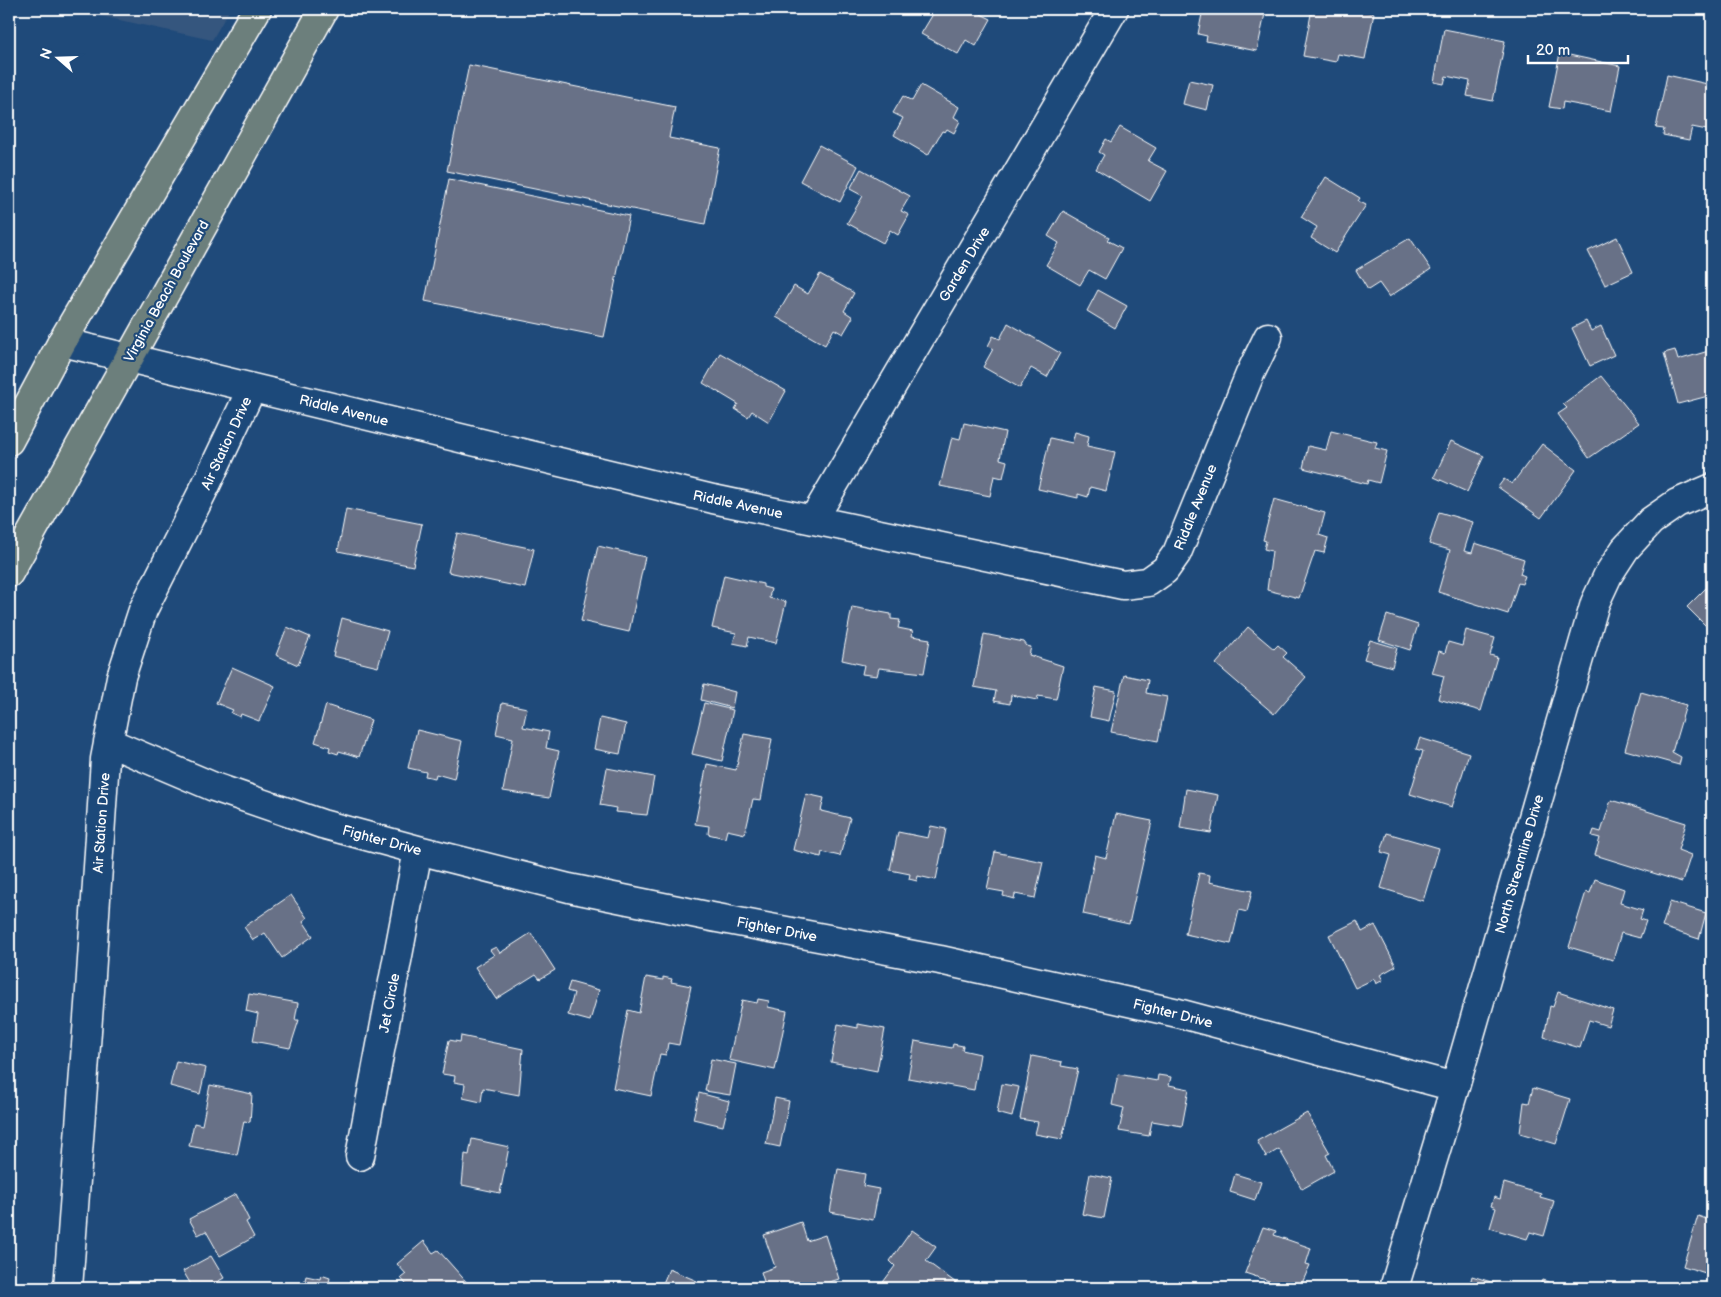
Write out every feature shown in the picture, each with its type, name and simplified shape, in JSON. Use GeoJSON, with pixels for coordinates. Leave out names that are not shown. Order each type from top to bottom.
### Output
{"type":"FeatureCollection","features":[{"type":"Feature","properties":{"kind":"main road"},"geometry":{"type":"LineString","coordinates":[[9,441],[62,342],[257,9]]}},
{"type":"Feature","properties":{"kind":"main road","name":"Virginia Beach Boulevard"},"geometry":{"type":"LineString","coordinates":[[9,573],[324,9]]}},
{"type":"Feature","properties":{"kind":"street","name":"Garden Drive"},"geometry":{"type":"LineString","coordinates":[[813,520],[1114,9]]}},
{"type":"Feature","properties":{"kind":"street","name":"Riddle Avenue"},"geometry":{"type":"LineString","coordinates":[[62,342],[703,496],[1123,586],[1148,582],[1165,570],[1177,553],[1250,374],[1268,337]]}},
{"type":"Feature","properties":{"kind":"street","name":"Air Station Drive"},"geometry":{"type":"LineString","coordinates":[[68,1288],[105,759],[121,677],[143,610],[252,388]]}},
{"type":"Feature","properties":{"kind":"street","name":"North Streamline Drive"},"geometry":{"type":"LineString","coordinates":[[1394,1288],[1455,1087],[1595,603],[1608,575],[1625,549],[1652,520],[1677,503],[1712,488]]}},
{"type":"Feature","properties":{"kind":"street","name":"Fighter Drive"},"geometry":{"type":"LineString","coordinates":[[108,742],[214,787],[322,824],[418,850],[569,888],[940,960],[1178,1013],[1455,1087]]}},
{"type":"Feature","properties":{"kind":"street","name":"Jet Circle"},"geometry":{"type":"LineString","coordinates":[[360,1156],[418,850]]}},
{"type":"Feature","properties":{"kind":"shaded area"},"geometry":{"type":"Polygon","coordinates":[[[88,9],[230,9],[212,40],[87,13],[88,9]]]}},
{"type":"Feature","properties":{"kind":"building"},"geometry":{"type":"Polygon","coordinates":[[[936,9],[984,9],[981,14],[991,19],[976,46],[966,40],[958,54],[921,34],[936,9]]]}},
{"type":"Feature","properties":{"kind":"building"},"geometry":{"type":"Polygon","coordinates":[[[1203,9],[1266,9],[1257,51],[1206,41],[1207,36],[1198,34],[1203,9]]]}},
{"type":"Feature","properties":{"kind":"building"},"geometry":{"type":"Polygon","coordinates":[[[1312,9],[1353,9],[1374,13],[1365,59],[1338,54],[1336,62],[1303,56],[1312,9]]]}},
{"type":"Feature","properties":{"kind":"building"},"geometry":{"type":"Polygon","coordinates":[[[1444,29],[1505,41],[1493,101],[1467,96],[1470,81],[1446,76],[1444,84],[1434,82],[1444,29]]]}},
{"type":"Feature","properties":{"kind":"building"},"geometry":{"type":"Polygon","coordinates":[[[1560,53],[1620,66],[1611,111],[1563,102],[1562,109],[1549,107],[1560,53]]]}},
{"type":"Feature","properties":{"kind":"building"},"geometry":{"type":"Polygon","coordinates":[[[469,65],[675,107],[669,138],[720,148],[705,224],[447,171],[469,65]]]}},
{"type":"Feature","properties":{"kind":"building"},"geometry":{"type":"Polygon","coordinates":[[[1667,75],[1712,85],[1712,131],[1692,127],[1689,140],[1663,135],[1664,129],[1656,128],[1667,75]]]}},
{"type":"Feature","properties":{"kind":"building"},"geometry":{"type":"Polygon","coordinates":[[[1189,80],[1213,85],[1207,110],[1183,104],[1189,80]]]}},
{"type":"Feature","properties":{"kind":"building"},"geometry":{"type":"Polygon","coordinates":[[[921,85],[959,107],[954,117],[960,121],[954,133],[947,129],[945,132],[942,131],[928,155],[894,135],[903,118],[893,113],[903,96],[912,101],[921,85]]]}},
{"type":"Feature","properties":{"kind":"building"},"geometry":{"type":"Polygon","coordinates":[[[1120,127],[1156,148],[1148,161],[1167,171],[1150,201],[1096,169],[1104,155],[1099,152],[1106,139],[1111,142],[1120,127]]]}},
{"type":"Feature","properties":{"kind":"building"},"geometry":{"type":"Polygon","coordinates":[[[819,145],[858,166],[840,202],[800,181],[819,145]]]}},
{"type":"Feature","properties":{"kind":"building"},"geometry":{"type":"Polygon","coordinates":[[[861,169],[910,196],[901,211],[909,215],[898,235],[890,230],[883,243],[847,223],[863,196],[850,189],[861,169]]]}},
{"type":"Feature","properties":{"kind":"building"},"geometry":{"type":"Polygon","coordinates":[[[1326,177],[1360,198],[1358,201],[1366,205],[1335,253],[1311,238],[1317,227],[1301,217],[1326,177]]]}},
{"type":"Feature","properties":{"kind":"building"},"geometry":{"type":"Polygon","coordinates":[[[449,179],[629,216],[604,337],[425,301],[449,179]]]}},
{"type":"Feature","properties":{"kind":"building"},"geometry":{"type":"Polygon","coordinates":[[[1063,211],[1109,237],[1107,240],[1122,248],[1105,279],[1089,270],[1080,285],[1046,265],[1059,243],[1048,236],[1063,211]]]}},
{"type":"Feature","properties":{"kind":"building"},"geometry":{"type":"Polygon","coordinates":[[[1617,237],[1633,272],[1605,285],[1588,251],[1617,237]]]}},
{"type":"Feature","properties":{"kind":"building"},"geometry":{"type":"Polygon","coordinates":[[[1410,238],[1431,269],[1389,297],[1379,283],[1368,290],[1356,270],[1410,238]]]}},
{"type":"Feature","properties":{"kind":"building"},"geometry":{"type":"Polygon","coordinates":[[[820,274],[854,293],[844,311],[853,317],[843,334],[834,329],[825,345],[776,317],[794,286],[808,294],[820,274]]]}},
{"type":"Feature","properties":{"kind":"building"},"geometry":{"type":"Polygon","coordinates":[[[1098,290],[1127,306],[1115,328],[1087,311],[1098,290]]]}},
{"type":"Feature","properties":{"kind":"building"},"geometry":{"type":"Polygon","coordinates":[[[1586,321],[1591,331],[1601,326],[1614,355],[1590,366],[1572,328],[1586,321]]]}},
{"type":"Feature","properties":{"kind":"building"},"geometry":{"type":"Polygon","coordinates":[[[1008,323],[1060,353],[1047,377],[1031,368],[1020,388],[983,367],[993,349],[988,346],[993,336],[1000,339],[1008,323]]]}},
{"type":"Feature","properties":{"kind":"building"},"geometry":{"type":"Polygon","coordinates":[[[1675,350],[1678,360],[1712,350],[1712,395],[1678,404],[1664,353],[1675,350]]]}},
{"type":"Feature","properties":{"kind":"building"},"geometry":{"type":"Polygon","coordinates":[[[720,353],[786,391],[769,422],[752,411],[748,417],[735,409],[738,404],[703,383],[720,353]]]}},
{"type":"Feature","properties":{"kind":"building"},"geometry":{"type":"Polygon","coordinates":[[[1601,376],[1639,423],[1589,458],[1558,414],[1567,408],[1563,404],[1601,376]]]}},
{"type":"Feature","properties":{"kind":"building"},"geometry":{"type":"Polygon","coordinates":[[[964,423],[1005,432],[1000,459],[1007,461],[1003,478],[994,476],[990,496],[940,486],[952,437],[960,439],[964,423]]]}},
{"type":"Feature","properties":{"kind":"building"},"geometry":{"type":"Polygon","coordinates":[[[1331,431],[1377,442],[1375,448],[1387,451],[1379,483],[1368,480],[1367,484],[1303,468],[1308,446],[1326,450],[1331,431]]]}},
{"type":"Feature","properties":{"kind":"building"},"geometry":{"type":"Polygon","coordinates":[[[1075,432],[1089,436],[1087,446],[1115,452],[1106,491],[1090,487],[1088,497],[1078,494],[1078,498],[1038,489],[1050,438],[1072,443],[1075,432]]]}},
{"type":"Feature","properties":{"kind":"building"},"geometry":{"type":"Polygon","coordinates":[[[1451,441],[1484,456],[1467,492],[1434,477],[1451,441]]]}},
{"type":"Feature","properties":{"kind":"building"},"geometry":{"type":"Polygon","coordinates":[[[1542,444],[1576,470],[1541,518],[1498,487],[1504,479],[1512,484],[1542,444]]]}},
{"type":"Feature","properties":{"kind":"building"},"geometry":{"type":"Polygon","coordinates":[[[1274,499],[1325,513],[1319,535],[1328,538],[1324,553],[1315,551],[1299,598],[1267,590],[1272,551],[1264,549],[1266,541],[1263,540],[1274,499]]]}},
{"type":"Feature","properties":{"kind":"building"},"geometry":{"type":"Polygon","coordinates":[[[346,509],[422,524],[413,566],[338,551],[346,509]]]}},
{"type":"Feature","properties":{"kind":"building"},"geometry":{"type":"Polygon","coordinates":[[[1439,512],[1473,522],[1464,551],[1472,553],[1475,543],[1524,559],[1520,574],[1525,576],[1522,584],[1518,583],[1508,614],[1438,592],[1450,550],[1429,544],[1439,512]]]}},
{"type":"Feature","properties":{"kind":"building"},"geometry":{"type":"Polygon","coordinates":[[[457,533],[534,549],[525,588],[448,572],[457,533]]]}},
{"type":"Feature","properties":{"kind":"building"},"geometry":{"type":"Polygon","coordinates":[[[598,546],[645,557],[629,632],[581,621],[598,546]]]}},
{"type":"Feature","properties":{"kind":"building"},"geometry":{"type":"Polygon","coordinates":[[[724,575],[763,584],[763,587],[771,589],[769,598],[786,602],[776,643],[749,637],[747,646],[733,643],[736,633],[712,628],[724,575]]]}},
{"type":"Feature","properties":{"kind":"building"},"geometry":{"type":"Polygon","coordinates":[[[1712,582],[1712,632],[1687,607],[1712,582]]]}},
{"type":"Feature","properties":{"kind":"building"},"geometry":{"type":"Polygon","coordinates":[[[852,607],[891,614],[891,619],[900,620],[898,628],[913,631],[912,636],[930,639],[924,673],[879,668],[877,676],[862,674],[864,665],[842,660],[852,607]]]}},
{"type":"Feature","properties":{"kind":"building"},"geometry":{"type":"Polygon","coordinates":[[[1387,615],[1418,625],[1410,650],[1379,640],[1387,615]]]}},
{"type":"Feature","properties":{"kind":"building"},"geometry":{"type":"Polygon","coordinates":[[[342,618],[388,631],[378,667],[333,656],[342,618]]]}},
{"type":"Feature","properties":{"kind":"building"},"geometry":{"type":"Polygon","coordinates":[[[287,627],[310,637],[298,665],[276,655],[287,627]]]}},
{"type":"Feature","properties":{"kind":"building"},"geometry":{"type":"Polygon","coordinates":[[[1248,627],[1274,649],[1278,645],[1287,653],[1283,657],[1306,677],[1274,714],[1216,664],[1248,627]]]}},
{"type":"Feature","properties":{"kind":"building"},"geometry":{"type":"Polygon","coordinates":[[[1466,630],[1495,638],[1490,655],[1497,657],[1481,711],[1438,699],[1444,676],[1432,673],[1439,651],[1445,653],[1448,642],[1462,646],[1466,630]]]}},
{"type":"Feature","properties":{"kind":"building"},"geometry":{"type":"Polygon","coordinates":[[[984,634],[1024,642],[1027,646],[1031,647],[1029,655],[1063,666],[1056,699],[1038,696],[1037,700],[1011,695],[1010,704],[994,701],[996,691],[974,687],[984,634]]]}},
{"type":"Feature","properties":{"kind":"building"},"geometry":{"type":"Polygon","coordinates":[[[1370,640],[1397,648],[1392,667],[1364,659],[1370,640]]]}},
{"type":"Feature","properties":{"kind":"building"},"geometry":{"type":"Polygon","coordinates":[[[232,667],[275,686],[259,721],[241,714],[240,717],[231,713],[233,710],[216,703],[232,667]]]}},
{"type":"Feature","properties":{"kind":"building"},"geometry":{"type":"Polygon","coordinates":[[[1124,675],[1148,680],[1146,693],[1167,697],[1158,741],[1111,732],[1124,675]]]}},
{"type":"Feature","properties":{"kind":"building"},"geometry":{"type":"Polygon","coordinates":[[[704,684],[735,692],[732,708],[701,700],[704,684]]]}},
{"type":"Feature","properties":{"kind":"building"},"geometry":{"type":"Polygon","coordinates":[[[1096,687],[1116,691],[1109,721],[1090,717],[1096,687]]]}},
{"type":"Feature","properties":{"kind":"building"},"geometry":{"type":"Polygon","coordinates":[[[1641,692],[1686,705],[1672,752],[1681,757],[1679,765],[1625,750],[1641,692]]]}},
{"type":"Feature","properties":{"kind":"building"},"geometry":{"type":"Polygon","coordinates":[[[502,703],[527,708],[523,727],[549,732],[546,748],[559,751],[549,798],[503,791],[513,738],[496,734],[502,703]]]}},
{"type":"Feature","properties":{"kind":"building"},"geometry":{"type":"Polygon","coordinates":[[[704,703],[733,710],[722,761],[692,754],[704,703]]]}},
{"type":"Feature","properties":{"kind":"building"},"geometry":{"type":"Polygon","coordinates":[[[326,705],[371,720],[359,757],[339,751],[338,754],[329,751],[330,747],[315,742],[326,705]]]}},
{"type":"Feature","properties":{"kind":"building"},"geometry":{"type":"Polygon","coordinates":[[[600,718],[626,724],[620,754],[594,749],[600,718]]]}},
{"type":"Feature","properties":{"kind":"building"},"geometry":{"type":"Polygon","coordinates":[[[417,730],[462,741],[454,779],[436,774],[435,778],[425,776],[426,772],[408,768],[417,730]]]}},
{"type":"Feature","properties":{"kind":"building"},"geometry":{"type":"Polygon","coordinates":[[[744,734],[772,739],[761,800],[753,799],[745,834],[727,830],[725,838],[708,834],[709,826],[695,824],[707,764],[736,770],[744,734]]]}},
{"type":"Feature","properties":{"kind":"building"},"geometry":{"type":"Polygon","coordinates":[[[1420,738],[1469,753],[1452,807],[1410,794],[1423,751],[1416,749],[1420,738]]]}},
{"type":"Feature","properties":{"kind":"building"},"geometry":{"type":"Polygon","coordinates":[[[607,768],[654,777],[647,815],[615,812],[616,808],[600,805],[607,768]]]}},
{"type":"Feature","properties":{"kind":"building"},"geometry":{"type":"Polygon","coordinates":[[[1186,789],[1218,795],[1211,833],[1180,828],[1186,789]]]}},
{"type":"Feature","properties":{"kind":"building"},"geometry":{"type":"Polygon","coordinates":[[[806,794],[824,798],[821,811],[850,818],[840,856],[822,852],[821,857],[793,850],[806,794]]]}},
{"type":"Feature","properties":{"kind":"building"},"geometry":{"type":"Polygon","coordinates":[[[1611,800],[1686,823],[1678,850],[1691,855],[1682,882],[1595,855],[1600,838],[1592,836],[1594,830],[1601,832],[1611,800]]]}},
{"type":"Feature","properties":{"kind":"building"},"geometry":{"type":"Polygon","coordinates":[[[1116,814],[1152,821],[1129,924],[1083,914],[1095,855],[1106,858],[1116,814]]]}},
{"type":"Feature","properties":{"kind":"building"},"geometry":{"type":"Polygon","coordinates":[[[931,826],[946,829],[936,880],[918,876],[917,881],[909,879],[910,874],[890,870],[898,832],[928,838],[931,826]]]}},
{"type":"Feature","properties":{"kind":"building"},"geometry":{"type":"Polygon","coordinates":[[[1387,833],[1439,848],[1423,901],[1381,888],[1391,855],[1381,852],[1387,833]]]}},
{"type":"Feature","properties":{"kind":"building"},"geometry":{"type":"Polygon","coordinates":[[[995,852],[1043,862],[1035,898],[1015,894],[1014,899],[1003,896],[1004,892],[987,889],[995,852]]]}},
{"type":"Feature","properties":{"kind":"building"},"geometry":{"type":"Polygon","coordinates":[[[1199,873],[1210,875],[1209,882],[1252,891],[1247,912],[1239,910],[1231,944],[1185,934],[1199,873]]]}},
{"type":"Feature","properties":{"kind":"building"},"geometry":{"type":"Polygon","coordinates":[[[1595,879],[1624,889],[1620,903],[1643,910],[1640,919],[1646,921],[1640,938],[1621,933],[1613,960],[1569,947],[1586,892],[1590,893],[1595,879]]]}},
{"type":"Feature","properties":{"kind":"building"},"geometry":{"type":"Polygon","coordinates":[[[291,895],[307,918],[303,921],[313,936],[282,958],[265,933],[253,940],[244,927],[291,895]]]}},
{"type":"Feature","properties":{"kind":"building"},"geometry":{"type":"Polygon","coordinates":[[[1670,902],[1706,913],[1699,939],[1662,927],[1670,902]]]}},
{"type":"Feature","properties":{"kind":"building"},"geometry":{"type":"Polygon","coordinates":[[[1357,921],[1362,932],[1375,925],[1396,966],[1380,975],[1383,980],[1376,984],[1374,979],[1355,988],[1329,935],[1357,921]]]}},
{"type":"Feature","properties":{"kind":"building"},"geometry":{"type":"Polygon","coordinates":[[[531,933],[555,970],[540,979],[536,974],[496,999],[475,967],[494,955],[490,950],[496,947],[500,953],[531,933]]]}},
{"type":"Feature","properties":{"kind":"building"},"geometry":{"type":"Polygon","coordinates":[[[646,977],[663,980],[663,977],[672,979],[671,982],[691,986],[679,1045],[668,1043],[666,1055],[660,1054],[651,1096],[613,1088],[628,1010],[639,1013],[646,977]]]}},
{"type":"Feature","properties":{"kind":"building"},"geometry":{"type":"Polygon","coordinates":[[[570,982],[599,990],[590,1021],[568,1015],[574,993],[567,991],[570,982]]]}},
{"type":"Feature","properties":{"kind":"building"},"geometry":{"type":"Polygon","coordinates":[[[1558,992],[1613,1010],[1608,1026],[1589,1020],[1580,1048],[1544,1037],[1550,1006],[1553,1007],[1558,992]]]}},
{"type":"Feature","properties":{"kind":"building"},"geometry":{"type":"Polygon","coordinates":[[[249,994],[298,1003],[295,1020],[299,1020],[290,1048],[253,1041],[258,1014],[246,1011],[249,994]]]}},
{"type":"Feature","properties":{"kind":"building"},"geometry":{"type":"Polygon","coordinates":[[[758,999],[769,1001],[768,1007],[787,1011],[775,1070],[729,1060],[742,1000],[757,1003],[758,999]]]}},
{"type":"Feature","properties":{"kind":"building"},"geometry":{"type":"Polygon","coordinates":[[[838,1024],[858,1028],[858,1024],[885,1029],[877,1071],[831,1062],[838,1024]]]}},
{"type":"Feature","properties":{"kind":"building"},"geometry":{"type":"Polygon","coordinates":[[[461,1036],[523,1049],[519,1095],[483,1088],[481,1102],[463,1098],[465,1084],[454,1082],[455,1076],[442,1074],[449,1040],[460,1042],[461,1036]]]}},
{"type":"Feature","properties":{"kind":"building"},"geometry":{"type":"Polygon","coordinates":[[[915,1041],[952,1048],[953,1044],[963,1046],[962,1050],[980,1054],[974,1090],[908,1078],[915,1041]]]}},
{"type":"Feature","properties":{"kind":"building"},"geometry":{"type":"Polygon","coordinates":[[[1032,1056],[1062,1062],[1061,1066],[1078,1069],[1062,1139],[1035,1134],[1038,1122],[1020,1119],[1032,1056]]]}},
{"type":"Feature","properties":{"kind":"building"},"geometry":{"type":"Polygon","coordinates":[[[711,1059],[736,1064],[730,1095],[705,1091],[711,1059]]]}},
{"type":"Feature","properties":{"kind":"building"},"geometry":{"type":"Polygon","coordinates":[[[176,1061],[206,1068],[200,1094],[170,1086],[176,1061]]]}},
{"type":"Feature","properties":{"kind":"building"},"geometry":{"type":"Polygon","coordinates":[[[1118,1074],[1157,1081],[1158,1075],[1171,1077],[1169,1085],[1189,1089],[1182,1126],[1152,1121],[1149,1136],[1119,1131],[1124,1108],[1112,1105],[1118,1074]]]}},
{"type":"Feature","properties":{"kind":"building"},"geometry":{"type":"Polygon","coordinates":[[[1002,1084],[1019,1087],[1012,1117],[997,1113],[1002,1084]]]}},
{"type":"Feature","properties":{"kind":"building"},"geometry":{"type":"Polygon","coordinates":[[[210,1085],[252,1094],[250,1122],[244,1121],[237,1155],[189,1146],[194,1123],[202,1125],[210,1085]]]}},
{"type":"Feature","properties":{"kind":"building"},"geometry":{"type":"Polygon","coordinates":[[[1533,1088],[1570,1099],[1556,1144],[1520,1133],[1524,1102],[1529,1103],[1533,1088]]]}},
{"type":"Feature","properties":{"kind":"building"},"geometry":{"type":"Polygon","coordinates":[[[699,1093],[729,1101],[723,1126],[693,1119],[699,1093]]]}},
{"type":"Feature","properties":{"kind":"building"},"geometry":{"type":"Polygon","coordinates":[[[775,1098],[789,1101],[780,1147],[766,1144],[775,1098]]]}},
{"type":"Feature","properties":{"kind":"building"},"geometry":{"type":"Polygon","coordinates":[[[1307,1113],[1330,1153],[1326,1155],[1334,1171],[1302,1189],[1279,1149],[1266,1157],[1257,1141],[1307,1113]]]}},
{"type":"Feature","properties":{"kind":"building"},"geometry":{"type":"Polygon","coordinates":[[[472,1139],[509,1147],[500,1193],[462,1185],[465,1154],[469,1155],[472,1139]]]}},
{"type":"Feature","properties":{"kind":"building"},"geometry":{"type":"Polygon","coordinates":[[[838,1169],[865,1174],[863,1186],[879,1189],[873,1220],[830,1212],[838,1169]]]}},
{"type":"Feature","properties":{"kind":"building"},"geometry":{"type":"Polygon","coordinates":[[[1090,1174],[1112,1178],[1104,1218],[1082,1214],[1090,1174]]]}},
{"type":"Feature","properties":{"kind":"building"},"geometry":{"type":"Polygon","coordinates":[[[1235,1174],[1261,1182],[1255,1200],[1230,1192],[1235,1174]]]}},
{"type":"Feature","properties":{"kind":"building"},"geometry":{"type":"Polygon","coordinates":[[[1504,1183],[1541,1194],[1540,1197],[1554,1201],[1544,1236],[1530,1232],[1527,1239],[1490,1228],[1496,1208],[1491,1206],[1494,1197],[1500,1199],[1504,1183]]]}},
{"type":"Feature","properties":{"kind":"building"},"geometry":{"type":"Polygon","coordinates":[[[236,1194],[249,1220],[246,1222],[254,1237],[220,1256],[206,1231],[198,1235],[189,1219],[236,1194]]]}},
{"type":"Feature","properties":{"kind":"building"},"geometry":{"type":"Polygon","coordinates":[[[1698,1216],[1712,1221],[1712,1275],[1683,1266],[1698,1216]]]}},
{"type":"Feature","properties":{"kind":"building"},"geometry":{"type":"Polygon","coordinates":[[[801,1222],[807,1241],[825,1235],[839,1279],[811,1288],[766,1288],[761,1272],[775,1267],[764,1235],[801,1222]]]}},
{"type":"Feature","properties":{"kind":"building"},"geometry":{"type":"Polygon","coordinates":[[[1263,1227],[1276,1231],[1274,1235],[1311,1248],[1306,1264],[1310,1265],[1300,1288],[1290,1288],[1245,1273],[1263,1227]]]}},
{"type":"Feature","properties":{"kind":"building"},"geometry":{"type":"Polygon","coordinates":[[[912,1230],[936,1247],[926,1261],[963,1288],[885,1288],[881,1285],[895,1266],[890,1261],[912,1230]]]}},
{"type":"Feature","properties":{"kind":"building"},"geometry":{"type":"Polygon","coordinates":[[[424,1241],[433,1253],[438,1250],[470,1286],[468,1288],[409,1288],[401,1278],[406,1274],[397,1264],[424,1241]]]}},
{"type":"Feature","properties":{"kind":"building"},"geometry":{"type":"Polygon","coordinates":[[[211,1256],[224,1278],[206,1288],[193,1288],[183,1271],[211,1256]]]}},
{"type":"Feature","properties":{"kind":"building"},"geometry":{"type":"Polygon","coordinates":[[[669,1269],[697,1281],[694,1288],[661,1288],[669,1269]]]}},
{"type":"Feature","properties":{"kind":"building"},"geometry":{"type":"Polygon","coordinates":[[[321,1275],[330,1278],[329,1282],[350,1286],[350,1288],[303,1288],[306,1276],[320,1279],[321,1275]]]}},
{"type":"Feature","properties":{"kind":"building"},"geometry":{"type":"Polygon","coordinates":[[[1472,1276],[1510,1288],[1469,1288],[1472,1276]]]}},
{"type":"Feature","properties":{"kind":"building"},"geometry":{"type":"Polygon","coordinates":[[[1542,1280],[1568,1288],[1539,1288],[1542,1280]]]}}]}
